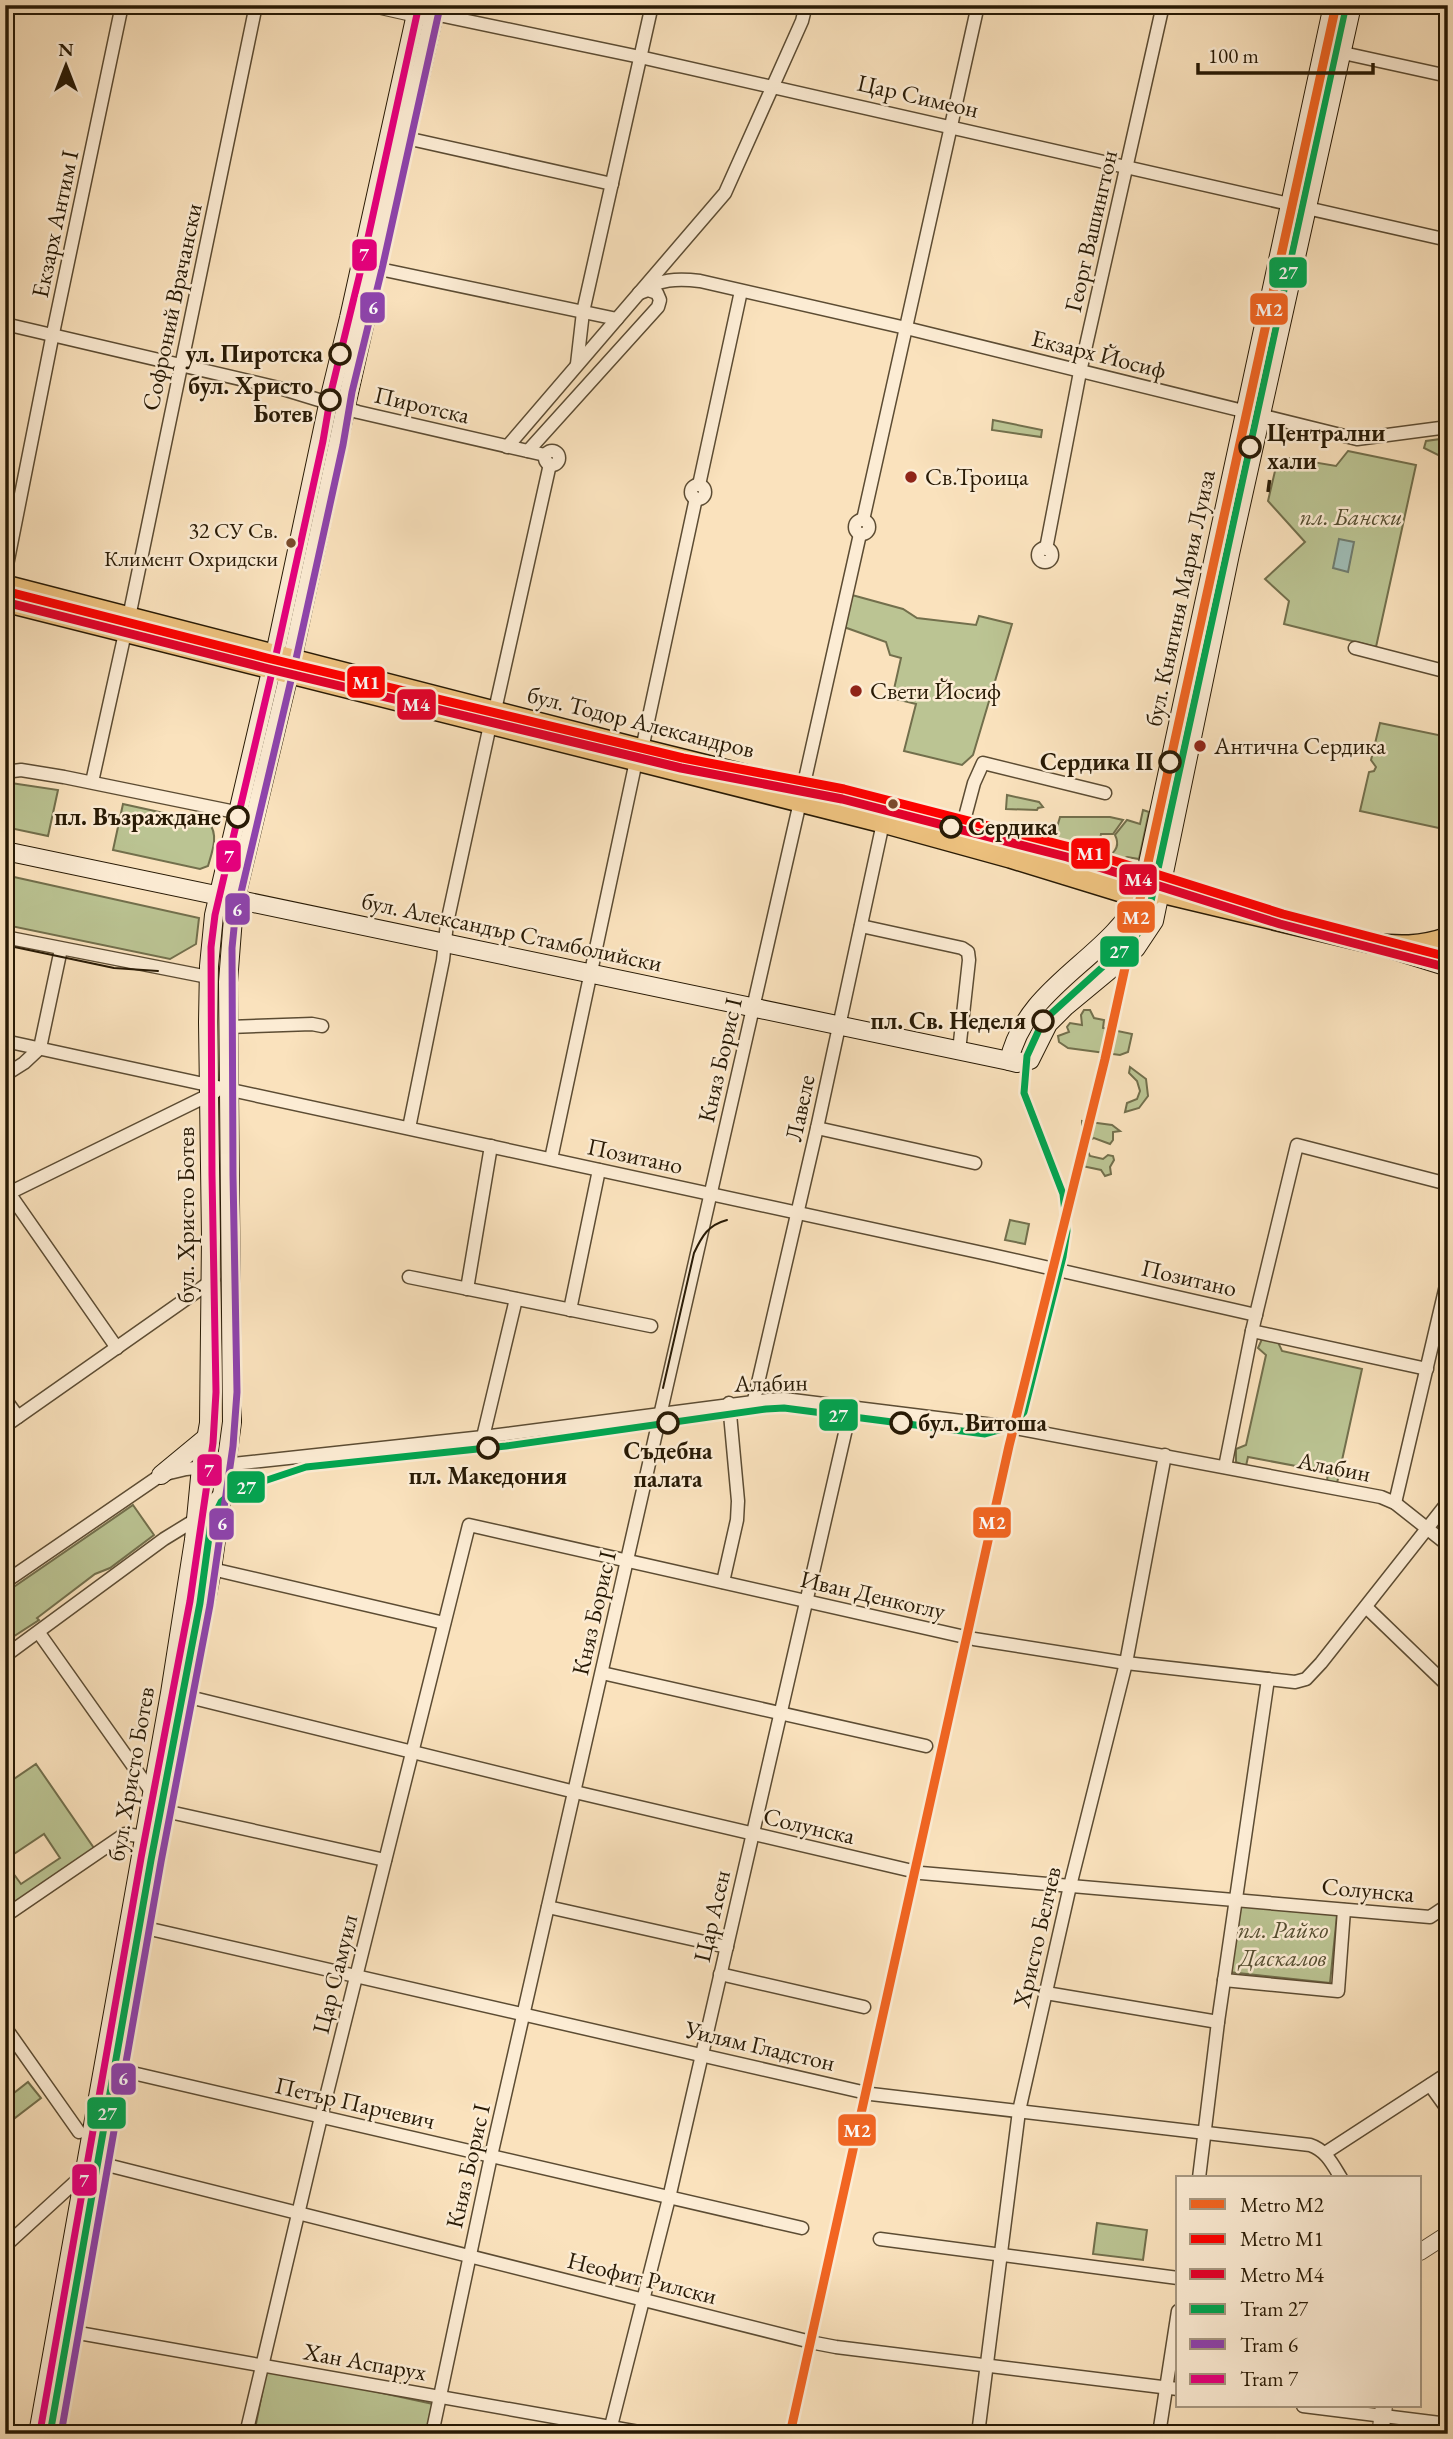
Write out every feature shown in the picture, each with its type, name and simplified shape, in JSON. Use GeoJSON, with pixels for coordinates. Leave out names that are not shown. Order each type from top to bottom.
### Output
{"type":"FeatureCollection","features":[{"type":"Feature","properties":{"kind":"main road","name":"бул. Княгиня Мария Луиза"},"geometry":{"type":"LineString","coordinates":[[1333,5],[1333,51]]}},
{"type":"Feature","properties":{"kind":"main road","name":"бул. Княгиня Мария Луиза"},"geometry":{"type":"LineString","coordinates":[[1149,891],[1116,930],[1035,1007],[1021,1027],[1016,1062],[1033,1056],[1040,1037],[1056,1015],[1143,939],[1154,921],[1149,891],[1227,567],[1253,413],[1333,51],[1352,5]]}},
{"type":"Feature","properties":{"kind":"main road","name":"бул. Христо Ботев"},"geometry":{"type":"LineString","coordinates":[[282,664],[328,403],[406,138],[426,10]]}},
{"type":"Feature","properties":{"kind":"main road","name":"бул. Христо Ботев"},"geometry":{"type":"LineString","coordinates":[[55,2434],[73,2332],[111,2068],[137,1926],[165,1811],[201,1466],[207,1437],[211,1380],[208,977],[211,939],[226,897],[346,408],[369,266],[426,10]]}},
{"type":"Feature","properties":{"kind":"main road","name":"бул. Тодор Александров"},"geometry":{"type":"LineString","coordinates":[[5,585],[127,625]]}},
{"type":"Feature","properties":{"kind":"main road","name":"бул. Тодор Александров"},"geometry":{"type":"LineString","coordinates":[[5,602],[127,625],[801,795],[962,828],[1149,891]]}},
{"type":"Feature","properties":{"kind":"main road","name":"бул. Тодор Александров"},"geometry":{"type":"LineString","coordinates":[[801,795],[883,823],[1124,893],[1149,891]]}},
{"type":"Feature","properties":{"kind":"main road","name":"бул. Александър Стамболийски"},"geometry":{"type":"LineString","coordinates":[[5,851],[1016,1062]]}},
{"type":"Feature","properties":{"kind":"main road"},"geometry":{"type":"LineString","coordinates":[[1149,891],[1370,943],[1448,967]]}},
{"type":"Feature","properties":{"kind":"main road","name":"бул. Христо Ботев"},"geometry":{"type":"LineString","coordinates":[[137,1926],[152,1795],[212,1569],[233,1391],[226,897]]}},
{"type":"Feature","properties":{"kind":"main road"},"geometry":{"type":"LineString","coordinates":[[1370,943],[1404,946],[1448,937]]}},
{"type":"Feature","properties":{"kind":"main road"},"geometry":{"type":"LineString","coordinates":[[161,1475],[207,1437]]}},
{"type":"Feature","properties":{"kind":"main road","name":"бул. Христо Ботев"},"geometry":{"type":"LineString","coordinates":[[38,2434],[96,2170]]}},
{"type":"Feature","properties":{"kind":"street","name":"Екзарх Антим I"},"geometry":{"type":"LineString","coordinates":[[5,575],[122,5]]}},
{"type":"Feature","properties":{"kind":"street","name":"Софроний Врачански"},"geometry":{"type":"LineString","coordinates":[[92,782],[256,5]]}},
{"type":"Feature","properties":{"kind":"street","name":"Цар Симеон"},"geometry":{"type":"LineString","coordinates":[[376,5],[426,10],[773,86],[1448,240]]}},
{"type":"Feature","properties":{"kind":"street"},"geometry":{"type":"LineString","coordinates":[[577,365],[583,313],[652,5]]}},
{"type":"Feature","properties":{"kind":"street"},"geometry":{"type":"LineString","coordinates":[[507,447],[725,193],[802,21],[806,5]]}},
{"type":"Feature","properties":{"kind":"street"},"geometry":{"type":"LineString","coordinates":[[906,328],[978,5]]}},
{"type":"Feature","properties":{"kind":"street","name":"Георг Вашингтон"},"geometry":{"type":"LineString","coordinates":[[1046,549],[1080,372],[1163,5]]}},
{"type":"Feature","properties":{"kind":"street"},"geometry":{"type":"LineString","coordinates":[[1333,51],[1448,76]]}},
{"type":"Feature","properties":{"kind":"street"},"geometry":{"type":"LineString","coordinates":[[406,138],[612,184]]}},
{"type":"Feature","properties":{"kind":"street"},"geometry":{"type":"LineString","coordinates":[[369,266],[617,319]]}},
{"type":"Feature","properties":{"kind":"street","name":"Екзарх Йосиф"},"geometry":{"type":"LineString","coordinates":[[639,293],[658,282],[682,279],[906,328],[1357,439],[1448,427]]}},
{"type":"Feature","properties":{"kind":"street"},"geometry":{"type":"LineString","coordinates":[[528,451],[658,307],[659,298],[654,291],[639,293]]}},
{"type":"Feature","properties":{"kind":"street"},"geometry":{"type":"LineString","coordinates":[[551,1159],[696,498],[691,494],[691,490],[695,485],[699,485],[741,291]]}},
{"type":"Feature","properties":{"kind":"street","name":"Пиротска"},"geometry":{"type":"LineString","coordinates":[[5,324],[297,392],[346,408],[528,451],[548,460],[493,717]]}},
{"type":"Feature","properties":{"kind":"street","name":"Княз Борис I"},"geometry":{"type":"LineString","coordinates":[[432,2434],[491,2156],[860,534],[864,534],[869,528],[863,520],[906,328]]}},
{"type":"Feature","properties":{"kind":"street"},"geometry":{"type":"LineString","coordinates":[[1355,649],[1448,672]]}},
{"type":"Feature","properties":{"kind":"street"},"geometry":{"type":"LineString","coordinates":[[409,1128],[446,943],[447,923],[493,717]]}},
{"type":"Feature","properties":{"kind":"street"},"geometry":{"type":"LineString","coordinates":[[962,828],[974,783],[983,763],[1105,793]]}},
{"type":"Feature","properties":{"kind":"street"},"geometry":{"type":"LineString","coordinates":[[5,772],[21,770],[92,782],[246,814]]}},
{"type":"Feature","properties":{"kind":"street","name":"Лавеле"},"geometry":{"type":"LineString","coordinates":[[754,1400],[798,1214],[883,823]]}},
{"type":"Feature","properties":{"kind":"street"},"geometry":{"type":"LineString","coordinates":[[861,926],[962,948],[968,952],[959,1051]]}},
{"type":"Feature","properties":{"kind":"street"},"geometry":{"type":"LineString","coordinates":[[5,937],[208,977]]}},
{"type":"Feature","properties":{"kind":"street"},"geometry":{"type":"LineString","coordinates":[[5,1075],[40,1048],[61,949]]}},
{"type":"Feature","properties":{"kind":"street"},"geometry":{"type":"LineString","coordinates":[[229,1027],[312,1024],[323,1026]]}},
{"type":"Feature","properties":{"kind":"street","name":"Позитано"},"geometry":{"type":"LineString","coordinates":[[5,1041],[209,1089],[229,1089],[1256,1315]]}},
{"type":"Feature","properties":{"kind":"street"},"geometry":{"type":"LineString","coordinates":[[117,1348],[7,1194],[209,1089]]}},
{"type":"Feature","properties":{"kind":"street"},"geometry":{"type":"LineString","coordinates":[[817,1128],[975,1163]]}},
{"type":"Feature","properties":{"kind":"street"},"geometry":{"type":"LineString","coordinates":[[1225,1467],[1252,1331],[1297,1145],[1448,1184]]}},
{"type":"Feature","properties":{"kind":"street"},"geometry":{"type":"LineString","coordinates":[[467,1289],[491,1146]]}},
{"type":"Feature","properties":{"kind":"street"},"geometry":{"type":"LineString","coordinates":[[570,1310],[599,1170]]}},
{"type":"Feature","properties":{"kind":"street"},"geometry":{"type":"LineString","coordinates":[[5,1426],[231,1268]]}},
{"type":"Feature","properties":{"kind":"street"},"geometry":{"type":"LineString","coordinates":[[1395,1503],[1448,1276]]}},
{"type":"Feature","properties":{"kind":"street"},"geometry":{"type":"LineString","coordinates":[[409,1277],[651,1326]]}},
{"type":"Feature","properties":{"kind":"street"},"geometry":{"type":"LineString","coordinates":[[483,1437],[516,1299]]}},
{"type":"Feature","properties":{"kind":"street","name":"Позитано"},"geometry":{"type":"LineString","coordinates":[[1252,1331],[1427,1369]]}},
{"type":"Feature","properties":{"kind":"street"},"geometry":{"type":"LineString","coordinates":[[5,1399],[18,1417]]}},
{"type":"Feature","properties":{"kind":"street","name":"Алабин"},"geometry":{"type":"LineString","coordinates":[[161,1475],[201,1466],[483,1437],[729,1403],[784,1399],[1010,1427],[1381,1497],[1395,1503],[1448,1545]]}},
{"type":"Feature","properties":{"kind":"street"},"geometry":{"type":"LineString","coordinates":[[723,1582],[737,1520],[738,1501],[729,1403]]}},
{"type":"Feature","properties":{"kind":"street","name":"Цар Асен"},"geometry":{"type":"LineString","coordinates":[[610,2430],[669,2198],[851,1407]]}},
{"type":"Feature","properties":{"kind":"street","name":"Христо Белчев"},"geometry":{"type":"LineString","coordinates":[[978,2434],[1019,2111],[1070,1886],[1126,1663],[1166,1455]]}},
{"type":"Feature","properties":{"kind":"street"},"geometry":{"type":"LineString","coordinates":[[5,1582],[161,1475]]}},
{"type":"Feature","properties":{"kind":"street"},"geometry":{"type":"LineString","coordinates":[[5,1656],[195,1520],[222,1492]]}},
{"type":"Feature","properties":{"kind":"street"},"geometry":{"type":"LineString","coordinates":[[1448,1502],[1366,1607],[1448,1686]]}},
{"type":"Feature","properties":{"kind":"street","name":"Иван Денкоглу"},"geometry":{"type":"LineString","coordinates":[[469,1525],[974,1639],[1126,1663],[1268,1679],[1301,1681],[1311,1674],[1366,1607]]}},
{"type":"Feature","properties":{"kind":"street","name":"Цар Самуил"},"geometry":{"type":"LineString","coordinates":[[246,2434],[321,2117],[469,1525]]}},
{"type":"Feature","properties":{"kind":"street"},"geometry":{"type":"LineString","coordinates":[[175,1533],[187,1534],[194,1540]]}},
{"type":"Feature","properties":{"kind":"street"},"geometry":{"type":"LineString","coordinates":[[212,1569],[444,1623]]}},
{"type":"Feature","properties":{"kind":"street"},"geometry":{"type":"LineString","coordinates":[[39,1633],[165,1811],[385,1860]]}},
{"type":"Feature","properties":{"kind":"street"},"geometry":{"type":"LineString","coordinates":[[602,1673],[926,1746]]}},
{"type":"Feature","properties":{"kind":"street"},"geometry":{"type":"LineString","coordinates":[[1199,2176],[1218,2022],[1268,1679]]}},
{"type":"Feature","properties":{"kind":"street","name":"Солунска"},"geometry":{"type":"LineString","coordinates":[[178,1695],[921,1873],[1430,1917],[1448,1905]]}},
{"type":"Feature","properties":{"kind":"street"},"geometry":{"type":"LineString","coordinates":[[5,1916],[125,1834],[145,1838]]}},
{"type":"Feature","properties":{"kind":"street"},"geometry":{"type":"LineString","coordinates":[[548,1907],[727,1947]]}},
{"type":"Feature","properties":{"kind":"street"},"geometry":{"type":"LineString","coordinates":[[1224,1980],[1338,1991],[1344,1910]]}},
{"type":"Feature","properties":{"kind":"street","name":"Уилям Гладстон"},"geometry":{"type":"LineString","coordinates":[[137,1926],[871,2094],[1310,2145],[1325,2153]]}},
{"type":"Feature","properties":{"kind":"street"},"geometry":{"type":"LineString","coordinates":[[720,1974],[864,2007]]}},
{"type":"Feature","properties":{"kind":"street"},"geometry":{"type":"LineString","coordinates":[[1046,1993],[1218,2022]]}},
{"type":"Feature","properties":{"kind":"street"},"geometry":{"type":"LineString","coordinates":[[7,2035],[79,2132]]}},
{"type":"Feature","properties":{"kind":"street","name":"Петър Парчевич"},"geometry":{"type":"LineString","coordinates":[[111,2068],[802,2228]]}},
{"type":"Feature","properties":{"kind":"street"},"geometry":{"type":"LineString","coordinates":[[1341,2176],[1325,2153],[1448,2073]]}},
{"type":"Feature","properties":{"kind":"street"},"geometry":{"type":"LineString","coordinates":[[1430,2085],[1448,2110]]}},
{"type":"Feature","properties":{"kind":"street"},"geometry":{"type":"LineString","coordinates":[[5,2246],[96,2170]]}},
{"type":"Feature","properties":{"kind":"street","name":"Неофит Рилски"},"geometry":{"type":"LineString","coordinates":[[96,2170],[299,2213],[836,2347],[1172,2389]]}},
{"type":"Feature","properties":{"kind":"street"},"geometry":{"type":"LineString","coordinates":[[1422,2251],[1448,2234]]}},
{"type":"Feature","properties":{"kind":"street"},"geometry":{"type":"LineString","coordinates":[[880,2239],[1176,2278]]}},
{"type":"Feature","properties":{"kind":"street","name":"Хан Аспарух"},"geometry":{"type":"LineString","coordinates":[[73,2332],[440,2396],[610,2430],[650,2434]]}},
{"type":"Feature","properties":{"kind":"street"},"geometry":{"type":"LineString","coordinates":[[1159,2434],[1172,2389],[1176,2337]]}},
{"type":"Feature","properties":{"kind":"street"},"geometry":{"type":"LineString","coordinates":[[1335,2408],[1383,2411],[1448,2424]]}},
{"type":"Feature","properties":{"kind":"street"},"geometry":{"type":"LineString","coordinates":[[1381,2434],[1383,2411]]}},
{"type":"Feature","properties":{"kind":"green space"},"geometry":{"type":"Polygon","coordinates":[[[993,420],[1042,430],[1041,437],[992,430],[993,420]]]}},
{"type":"Feature","properties":{"kind":"green space"},"geometry":{"type":"Polygon","coordinates":[[[1448,438],[1448,460],[1424,448],[1426,441],[1448,438]]]}},
{"type":"Feature","properties":{"kind":"green space","name":"пл. Бански"},"geometry":{"type":"Polygon","coordinates":[[[1348,451],[1416,465],[1376,647],[1284,624],[1289,601],[1265,579],[1305,542],[1268,501],[1275,471],[1289,458],[1336,466],[1348,451]]]}},
{"type":"Feature","properties":{"kind":"green space"},"geometry":{"type":"Polygon","coordinates":[[[852,595],[903,609],[917,618],[976,625],[979,616],[1012,624],[973,755],[962,765],[904,751],[916,704],[892,698],[901,658],[890,655],[886,642],[844,627],[852,595]]]}},
{"type":"Feature","properties":{"kind":"green space"},"geometry":{"type":"Polygon","coordinates":[[[1380,723],[1448,737],[1448,830],[1360,811],[1369,772],[1376,767],[1371,760],[1380,723]]]}},
{"type":"Feature","properties":{"kind":"green space"},"geometry":{"type":"Polygon","coordinates":[[[11,783],[58,790],[48,836],[5,827],[5,785],[11,783]]]}},
{"type":"Feature","properties":{"kind":"green space"},"geometry":{"type":"Polygon","coordinates":[[[1007,795],[1039,802],[1043,807],[1037,810],[1006,809],[1007,795]]]}},
{"type":"Feature","properties":{"kind":"green space"},"geometry":{"type":"Polygon","coordinates":[[[123,804],[209,823],[214,838],[208,866],[200,869],[113,850],[123,804]]]}},
{"type":"Feature","properties":{"kind":"green space"},"geometry":{"type":"Polygon","coordinates":[[[1143,810],[1149,812],[1139,859],[1127,857],[1121,860],[1117,871],[1053,841],[1060,817],[1110,817],[1123,820],[1113,834],[1101,834],[1100,839],[1093,838],[1092,846],[1098,847],[1098,852],[1105,853],[1107,857],[1116,848],[1115,835],[1127,820],[1140,824],[1143,810]]]}},
{"type":"Feature","properties":{"kind":"green space"},"geometry":{"type":"Polygon","coordinates":[[[5,875],[199,918],[196,944],[170,959],[6,925],[5,875]]]}},
{"type":"Feature","properties":{"kind":"green space"},"geometry":{"type":"Polygon","coordinates":[[[1084,1010],[1090,1010],[1094,1018],[1104,1020],[1103,1028],[1132,1034],[1128,1052],[1120,1055],[1068,1048],[1059,1042],[1058,1036],[1069,1032],[1067,1027],[1070,1023],[1082,1025],[1081,1015],[1084,1010]]]}},
{"type":"Feature","properties":{"kind":"green space"},"geometry":{"type":"Polygon","coordinates":[[[1130,1067],[1146,1079],[1148,1096],[1139,1108],[1125,1112],[1127,1103],[1137,1099],[1140,1091],[1137,1081],[1129,1073],[1130,1067]]]}},
{"type":"Feature","properties":{"kind":"green space"},"geometry":{"type":"Polygon","coordinates":[[[1082,1121],[1112,1125],[1120,1131],[1113,1132],[1110,1144],[1094,1138],[1089,1140],[1085,1135],[1087,1126],[1082,1125],[1082,1121]]]}},
{"type":"Feature","properties":{"kind":"green space"},"geometry":{"type":"Polygon","coordinates":[[[1082,1150],[1087,1150],[1090,1156],[1103,1159],[1108,1155],[1113,1156],[1111,1174],[1105,1176],[1101,1170],[1082,1166],[1083,1160],[1079,1154],[1082,1150]]]}},
{"type":"Feature","properties":{"kind":"green space"},"geometry":{"type":"Polygon","coordinates":[[[1010,1220],[1029,1224],[1025,1244],[1005,1240],[1010,1220]]]}},
{"type":"Feature","properties":{"kind":"green space"},"geometry":{"type":"Polygon","coordinates":[[[1262,1339],[1277,1340],[1282,1351],[1362,1369],[1337,1483],[1327,1481],[1328,1472],[1248,1457],[1246,1466],[1236,1462],[1236,1449],[1246,1445],[1266,1355],[1258,1348],[1262,1339]]]}},
{"type":"Feature","properties":{"kind":"green space"},"geometry":{"type":"Polygon","coordinates":[[[133,1505],[154,1535],[110,1568],[95,1574],[37,1618],[39,1620],[5,1642],[5,1593],[133,1505]]]}},
{"type":"Feature","properties":{"kind":"green space"},"geometry":{"type":"Polygon","coordinates":[[[36,1764],[96,1851],[5,1913],[5,1862],[21,1884],[60,1858],[44,1834],[5,1860],[5,1785],[36,1764]]]}},
{"type":"Feature","properties":{"kind":"green space","name":"пл. Райко Даскалов"},"geometry":{"type":"Polygon","coordinates":[[[1236,1904],[1337,1915],[1330,1983],[1229,1972],[1236,1904]]]}},
{"type":"Feature","properties":{"kind":"green space"},"geometry":{"type":"Polygon","coordinates":[[[28,2082],[41,2098],[11,2121],[5,2113],[5,2100],[28,2082]]]}},
{"type":"Feature","properties":{"kind":"green space"},"geometry":{"type":"Polygon","coordinates":[[[1097,2223],[1147,2230],[1143,2260],[1093,2254],[1097,2223]]]}},
{"type":"Feature","properties":{"kind":"green space"},"geometry":{"type":"Polygon","coordinates":[[[267,2368],[433,2404],[426,2434],[254,2434],[267,2368]]]}},
{"type":"Feature","properties":{"kind":"water"},"geometry":{"type":"Polygon","coordinates":[[[1339,539],[1354,542],[1348,572],[1333,568],[1339,539]]]}},
{"type":"Feature","properties":{"kind":"tram line","name":"7"},"geometry":{"type":"LineString","coordinates":[[40,2432],[141,1858],[190,1601],[213,1443],[216,1392],[211,947],[215,915],[276,655],[332,388],[419,5]]}},
{"type":"Feature","properties":{"kind":"tram line","name":"27"},"geometry":{"type":"LineString","coordinates":[[50,2434],[151,1860],[200,1603],[211,1522],[221,1502],[234,1491],[306,1467],[506,1446],[766,1409],[784,1408],[985,1434],[1010,1427],[1024,1412],[1063,1257],[1067,1231],[1063,1194],[1024,1093],[1027,1056],[1043,1021],[1130,942],[1141,930],[1148,915],[1346,5]]}},
{"type":"Feature","properties":{"kind":"tram line","name":"6"},"geometry":{"type":"LineString","coordinates":[[61,2434],[161,1862],[210,1605],[233,1446],[237,1392],[232,948],[235,918],[296,659],[352,392],[440,7]]}},
{"type":"Feature","properties":{"kind":"tram line"},"geometry":{"type":"LineString","coordinates":[[5,945],[114,968],[158,971]]}},
{"type":"Feature","properties":{"kind":"tram line"},"geometry":{"type":"LineString","coordinates":[[663,1388],[694,1253],[706,1232],[727,1220]]}},
{"type":"Feature","properties":{"kind":"railway"},"geometry":{"type":"LineString","coordinates":[[1268,492],[1272,462]]}},
{"type":"Feature","properties":{"kind":"metro line","name":"M2"},"geometry":{"type":"LineString","coordinates":[[790,2434],[1009,1446],[1105,1059],[1336,5]]}},
{"type":"Feature","properties":{"kind":"metro line","name":"M1"},"geometry":{"type":"LineString","coordinates":[[5,591],[267,658],[683,758],[844,789],[1070,847],[1283,914],[1448,957]]}},
{"type":"Feature","properties":{"kind":"metro line","name":"M4"},"geometry":{"type":"LineString","coordinates":[[5,602],[681,768],[842,799],[1067,857],[1280,924],[1445,967]]}},
{"type":"Feature","properties":{"kind":"place","name":"ул. Пиротска"},"geometry":{"type":"Point","coordinates":[340,354]}},
{"type":"Feature","properties":{"kind":"place","name":"бул. Христо Ботев"},"geometry":{"type":"Point","coordinates":[330,400]}},
{"type":"Feature","properties":{"kind":"place","name":"Централни хали"},"geometry":{"type":"Point","coordinates":[1250,447]}},
{"type":"Feature","properties":{"kind":"place","name":"Св.Троица"},"geometry":{"type":"Point","coordinates":[911,477]}},
{"type":"Feature","properties":{"kind":"place","name":"32 СУ Св. Климент Охридски"},"geometry":{"type":"Point","coordinates":[291,543]}},
{"type":"Feature","properties":{"kind":"place","name":"Свети Йосиф"},"geometry":{"type":"Point","coordinates":[856,691]}},
{"type":"Feature","properties":{"kind":"place","name":"Антична Сердика"},"geometry":{"type":"Point","coordinates":[1200,746]}},
{"type":"Feature","properties":{"kind":"place","name":"Сердика II"},"geometry":{"type":"Point","coordinates":[1170,762]}},
{"type":"Feature","properties":{"kind":"place","name":"пл. Възраждане"},"geometry":{"type":"Point","coordinates":[238,817]}},
{"type":"Feature","properties":{"kind":"place","name":"Сердика"},"geometry":{"type":"Point","coordinates":[951,827]}},
{"type":"Feature","properties":{"kind":"place","name":"пл. Св. Неделя"},"geometry":{"type":"Point","coordinates":[1043,1021]}},
{"type":"Feature","properties":{"kind":"place","name":"Съдебна палата"},"geometry":{"type":"Point","coordinates":[668,1423]}},
{"type":"Feature","properties":{"kind":"place","name":"бул. Витоша"},"geometry":{"type":"Point","coordinates":[901,1423]}},
{"type":"Feature","properties":{"kind":"place","name":"пл. Македония"},"geometry":{"type":"Point","coordinates":[488,1448]}}]}
